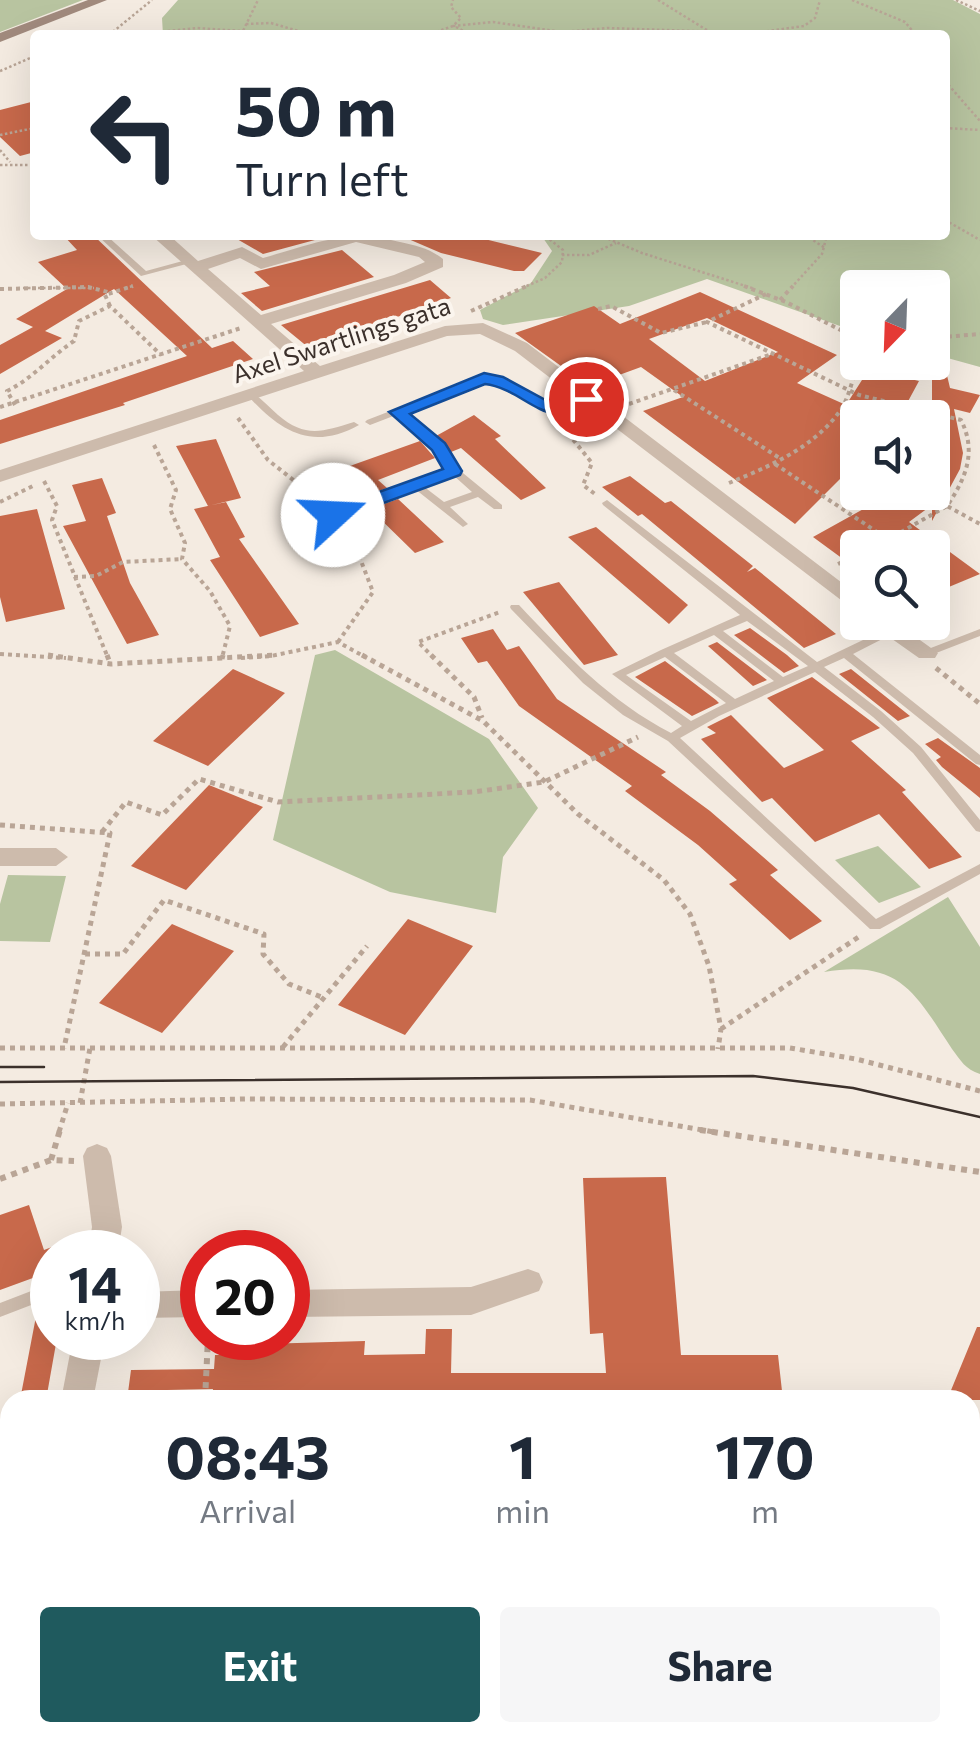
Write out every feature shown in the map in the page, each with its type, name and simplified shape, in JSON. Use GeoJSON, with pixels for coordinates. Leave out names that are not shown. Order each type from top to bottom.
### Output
{"type":"FeatureCollection","features":[{"type":"Feature","properties":{"kind":"street"},"geometry":{"type":"LineString","coordinates":[[0,38],[100,0]]}},
{"type":"Feature","properties":{"kind":"street"},"geometry":{"type":"LineString","coordinates":[[165,240],[250,325],[316,373]]}},
{"type":"Feature","properties":{"kind":"street"},"geometry":{"type":"LineString","coordinates":[[193,264],[242,252],[262,264],[346,240]]}},
{"type":"Feature","properties":{"kind":"street"},"geometry":{"type":"LineString","coordinates":[[250,325],[400,279],[437,262],[425,253],[369,240]]}},
{"type":"Feature","properties":{"kind":"street","name":"Axel Swartlings gata"},"geometry":{"type":"LineString","coordinates":[[0,476],[241,403],[316,373],[445,331],[483,328],[520,348],[840,592]]}},
{"type":"Feature","properties":{"kind":"street"},"geometry":{"type":"LineString","coordinates":[[906,640],[926,653]]}},
{"type":"Feature","properties":{"kind":"street"},"geometry":{"type":"LineString","coordinates":[[0,858],[56,857]]}},
{"type":"Feature","properties":{"kind":"street"},"geometry":{"type":"LineString","coordinates":[[98,1159],[106,1230]]}},
{"type":"Feature","properties":{"kind":"street"},"geometry":{"type":"LineString","coordinates":[[310,1304],[472,1300],[528,1282]]}},
{"type":"Feature","properties":{"kind":"street"},"geometry":{"type":"LineString","coordinates":[[79,1390],[85,1360]]}},
{"type":"Feature","properties":{"kind":"lane"},"geometry":{"type":"LineString","coordinates":[[107,240],[144,274],[193,264]]}},
{"type":"Feature","properties":{"kind":"lane"},"geometry":{"type":"LineString","coordinates":[[370,422],[484,378],[498,380],[535,405],[553,409],[586,399]]}},
{"type":"Feature","properties":{"kind":"lane"},"geometry":{"type":"LineString","coordinates":[[241,403],[290,431],[308,436],[331,434],[354,424]]}},
{"type":"Feature","properties":{"kind":"lane"},"geometry":{"type":"LineString","coordinates":[[398,412],[438,447],[454,471],[498,507]]}},
{"type":"Feature","properties":{"kind":"lane"},"geometry":{"type":"LineString","coordinates":[[333,515],[454,471]]}},
{"type":"Feature","properties":{"kind":"lane"},"geometry":{"type":"LineString","coordinates":[[416,485],[463,524]]}},
{"type":"Feature","properties":{"kind":"lane"},"geometry":{"type":"LineString","coordinates":[[443,506],[479,493]]}},
{"type":"Feature","properties":{"kind":"lane"},"geometry":{"type":"LineString","coordinates":[[607,503],[919,752],[980,828]]}},
{"type":"Feature","properties":{"kind":"lane"},"geometry":{"type":"LineString","coordinates":[[515,606],[592,687],[672,738],[876,926],[980,868]]}},
{"type":"Feature","properties":{"kind":"lane"},"geometry":{"type":"LineString","coordinates":[[690,726],[618,674],[748,616]]}},
{"type":"Feature","properties":{"kind":"lane"},"geometry":{"type":"LineString","coordinates":[[714,630],[780,680]]}},
{"type":"Feature","properties":{"kind":"lane"},"geometry":{"type":"LineString","coordinates":[[926,653],[980,632]]}},
{"type":"Feature","properties":{"kind":"lane"},"geometry":{"type":"LineString","coordinates":[[672,738],[733,703],[846,654],[866,640]]}},
{"type":"Feature","properties":{"kind":"lane"},"geometry":{"type":"LineString","coordinates":[[665,652],[733,703]]}},
{"type":"Feature","properties":{"kind":"lane"},"geometry":{"type":"LineString","coordinates":[[846,654],[980,761]]}},
{"type":"Feature","properties":{"kind":"lane"},"geometry":{"type":"LineString","coordinates":[[0,1310],[30,1298]]}},
{"type":"Feature","properties":{"kind":"path"},"geometry":{"type":"LineString","coordinates":[[115,30],[152,0]]}},
{"type":"Feature","properties":{"kind":"path"},"geometry":{"type":"LineString","coordinates":[[243,30],[258,0]]}},
{"type":"Feature","properties":{"kind":"path"},"geometry":{"type":"LineString","coordinates":[[453,0],[451,6],[461,18],[453,26]]}},
{"type":"Feature","properties":{"kind":"path"},"geometry":{"type":"LineString","coordinates":[[658,0],[705,30]]}},
{"type":"Feature","properties":{"kind":"path"},"geometry":{"type":"LineString","coordinates":[[775,30],[804,26],[816,18],[820,0]]}},
{"type":"Feature","properties":{"kind":"path"},"geometry":{"type":"LineString","coordinates":[[852,0],[906,22],[912,30]]}},
{"type":"Feature","properties":{"kind":"path"},"geometry":{"type":"LineString","coordinates":[[956,0],[980,12]]}},
{"type":"Feature","properties":{"kind":"path"},"geometry":{"type":"LineString","coordinates":[[441,30],[493,22],[548,30]]}},
{"type":"Feature","properties":{"kind":"path"},"geometry":{"type":"LineString","coordinates":[[246,24],[270,23],[294,30]]}},
{"type":"Feature","properties":{"kind":"path"},"geometry":{"type":"LineString","coordinates":[[453,26],[461,30]]}},
{"type":"Feature","properties":{"kind":"path"},"geometry":{"type":"LineString","coordinates":[[177,30],[215,30]]}},
{"type":"Feature","properties":{"kind":"path"},"geometry":{"type":"LineString","coordinates":[[584,30],[642,30]]}},
{"type":"Feature","properties":{"kind":"path"},"geometry":{"type":"LineString","coordinates":[[0,71],[30,58]]}},
{"type":"Feature","properties":{"kind":"path"},"geometry":{"type":"LineString","coordinates":[[950,87],[980,121]]}},
{"type":"Feature","properties":{"kind":"path"},"geometry":{"type":"LineString","coordinates":[[950,95],[957,96]]}},
{"type":"Feature","properties":{"kind":"path"},"geometry":{"type":"LineString","coordinates":[[950,128],[980,130]]}},
{"type":"Feature","properties":{"kind":"path"},"geometry":{"type":"LineString","coordinates":[[0,135],[30,129]]}},
{"type":"Feature","properties":{"kind":"path"},"geometry":{"type":"LineString","coordinates":[[0,150],[10,162]]}},
{"type":"Feature","properties":{"kind":"path"},"geometry":{"type":"LineString","coordinates":[[0,165],[30,164]]}},
{"type":"Feature","properties":{"kind":"path"},"geometry":{"type":"LineString","coordinates":[[950,223],[980,240]]}},
{"type":"Feature","properties":{"kind":"path"},"geometry":{"type":"LineString","coordinates":[[610,240],[634,253],[675,261],[766,294],[840,330]]}},
{"type":"Feature","properties":{"kind":"path"},"geometry":{"type":"LineString","coordinates":[[813,240],[825,248]]}},
{"type":"Feature","properties":{"kind":"path"},"geometry":{"type":"LineString","coordinates":[[780,300],[825,248],[826,240]]}},
{"type":"Feature","properties":{"kind":"path"},"geometry":{"type":"LineString","coordinates":[[562,255],[588,255],[616,243]]}},
{"type":"Feature","properties":{"kind":"path"},"geometry":{"type":"LineString","coordinates":[[0,289],[88,287],[112,293]]}},
{"type":"Feature","properties":{"kind":"path"},"geometry":{"type":"LineString","coordinates":[[598,309],[611,306],[661,333],[707,322],[766,294]]}},
{"type":"Feature","properties":{"kind":"path"},"geometry":{"type":"LineString","coordinates":[[15,404],[8,392],[28,381],[40,364],[74,341],[79,322],[110,306],[160,355]]}},
{"type":"Feature","properties":{"kind":"path"},"geometry":{"type":"LineString","coordinates":[[230,316],[250,325]]}},
{"type":"Feature","properties":{"kind":"path"},"geometry":{"type":"LineString","coordinates":[[707,322],[859,394],[884,400]]}},
{"type":"Feature","properties":{"kind":"path"},"geometry":{"type":"LineString","coordinates":[[0,407],[250,325]]}},
{"type":"Feature","properties":{"kind":"path"},"geometry":{"type":"LineString","coordinates":[[950,336],[980,334]]}},
{"type":"Feature","properties":{"kind":"path"},"geometry":{"type":"LineString","coordinates":[[603,412],[674,390],[739,361],[772,354]]}},
{"type":"Feature","properties":{"kind":"path"},"geometry":{"type":"LineString","coordinates":[[719,486],[776,464],[816,437],[844,404],[851,380]]}},
{"type":"Feature","properties":{"kind":"path"},"geometry":{"type":"LineString","coordinates":[[674,390],[782,460]]}},
{"type":"Feature","properties":{"kind":"path"},"geometry":{"type":"LineString","coordinates":[[553,409],[554,417],[592,463],[583,485],[607,503]]}},
{"type":"Feature","properties":{"kind":"path"},"geometry":{"type":"LineString","coordinates":[[950,417],[966,426],[975,455],[969,474],[950,502]]}},
{"type":"Feature","properties":{"kind":"path"},"geometry":{"type":"LineString","coordinates":[[168,436],[152,443],[176,490],[170,508],[185,544],[182,559]]}},
{"type":"Feature","properties":{"kind":"path"},"geometry":{"type":"LineString","coordinates":[[776,464],[874,530]]}},
{"type":"Feature","properties":{"kind":"path"},"geometry":{"type":"LineString","coordinates":[[0,502],[44,481],[57,506],[52,520],[72,577],[110,664]]}},
{"type":"Feature","properties":{"kind":"path"},"geometry":{"type":"LineString","coordinates":[[950,508],[980,524]]}},
{"type":"Feature","properties":{"kind":"path"},"geometry":{"type":"LineString","coordinates":[[906,530],[940,510]]}},
{"type":"Feature","properties":{"kind":"path"},"geometry":{"type":"LineString","coordinates":[[72,577],[96,576],[123,562],[182,559]]}},
{"type":"Feature","properties":{"kind":"path"},"geometry":{"type":"LineString","coordinates":[[182,559],[210,591],[230,626],[222,660]]}},
{"type":"Feature","properties":{"kind":"path"},"geometry":{"type":"LineString","coordinates":[[483,721],[474,697],[418,642],[515,606]]}},
{"type":"Feature","properties":{"kind":"path"},"geometry":{"type":"LineString","coordinates":[[0,654],[40,654],[110,664],[271,656],[338,642],[483,721],[578,814],[664,880],[690,914],[709,966],[721,1029],[718,1048]]}},
{"type":"Feature","properties":{"kind":"path"},"geometry":{"type":"LineString","coordinates":[[926,653],[931,664],[980,704]]}},
{"type":"Feature","properties":{"kind":"path"},"geometry":{"type":"LineString","coordinates":[[102,832],[126,802],[162,816],[199,779],[278,802],[474,792],[544,782],[653,729]]}},
{"type":"Feature","properties":{"kind":"path"},"geometry":{"type":"LineString","coordinates":[[0,826],[110,833],[64,1048]]}},
{"type":"Feature","properties":{"kind":"path"},"geometry":{"type":"LineString","coordinates":[[84,954],[123,954],[164,900],[264,934],[263,954],[288,984],[324,998]]}},
{"type":"Feature","properties":{"kind":"path"},"geometry":{"type":"LineString","coordinates":[[721,1029],[876,926]]}},
{"type":"Feature","properties":{"kind":"path"},"geometry":{"type":"LineString","coordinates":[[283,1047],[367,946]]}},
{"type":"Feature","properties":{"kind":"path"},"geometry":{"type":"LineString","coordinates":[[0,1048],[790,1048],[856,1058],[980,1091]]}},
{"type":"Feature","properties":{"kind":"path"},"geometry":{"type":"LineString","coordinates":[[80,1103],[90,1048]]}},
{"type":"Feature","properties":{"kind":"path"},"geometry":{"type":"LineString","coordinates":[[0,1104],[530,1100],[793,1146],[980,1172]]}},
{"type":"Feature","properties":{"kind":"path"},"geometry":{"type":"LineString","coordinates":[[51,1160],[68,1103]]}},
{"type":"Feature","properties":{"kind":"path"},"geometry":{"type":"LineString","coordinates":[[0,1179],[51,1160],[98,1159]]}},
{"type":"Feature","properties":{"kind":"path"},"geometry":{"type":"LineString","coordinates":[[205,1390],[207,1360]]}},
{"type":"Feature","properties":{"kind":"green space"},"geometry":{"type":"Polygon","coordinates":[[[0,0],[83,0],[0,32],[0,0]]]}},
{"type":"Feature","properties":{"kind":"green space"},"geometry":{"type":"Polygon","coordinates":[[[178,0],[953,0],[980,14],[980,367],[950,359],[950,270],[840,270],[840,326],[707,279],[629,306],[503,325],[483,319],[480,310],[531,283],[552,251],[544,240],[950,240],[950,30],[163,30],[162,18],[178,0]]]}},
{"type":"Feature","properties":{"kind":"green space"},"geometry":{"type":"Polygon","coordinates":[[[335,650],[489,739],[538,808],[503,857],[496,913],[390,892],[273,840],[315,655],[335,650]]]}},
{"type":"Feature","properties":{"kind":"green space"},"geometry":{"type":"Polygon","coordinates":[[[878,846],[921,887],[879,903],[835,860],[878,846]]]}},
{"type":"Feature","properties":{"kind":"green space"},"geometry":{"type":"Polygon","coordinates":[[[8,875],[66,876],[50,942],[0,941],[0,904],[8,875]]]}},
{"type":"Feature","properties":{"kind":"green space"},"geometry":{"type":"Polygon","coordinates":[[[948,897],[980,947],[980,1074],[961,1061],[903,985],[871,971],[824,972],[948,897]]]}},
{"type":"Feature","properties":{"kind":"building"},"geometry":{"type":"Polygon","coordinates":[[[30,102],[30,153],[20,156],[0,137],[0,110],[30,102]]]}},
{"type":"Feature","properties":{"kind":"building"},"geometry":{"type":"Polygon","coordinates":[[[68,240],[98,240],[212,348],[233,341],[253,359],[0,444],[0,420],[187,356],[114,289],[45,331],[62,338],[0,374],[0,345],[33,327],[16,319],[67,289],[38,262],[77,250],[68,240]]]}},
{"type":"Feature","properties":{"kind":"building"},"geometry":{"type":"Polygon","coordinates":[[[239,240],[315,240],[263,254],[239,240]]]}},
{"type":"Feature","properties":{"kind":"building"},"geometry":{"type":"Polygon","coordinates":[[[411,240],[489,240],[542,253],[524,271],[514,271],[441,253],[411,240]]]}},
{"type":"Feature","properties":{"kind":"building"},"geometry":{"type":"Polygon","coordinates":[[[342,250],[374,277],[262,311],[241,293],[270,286],[254,272],[342,250]]]}},
{"type":"Feature","properties":{"kind":"building"},"geometry":{"type":"Polygon","coordinates":[[[430,280],[451,298],[309,348],[281,325],[430,280]]]}},
{"type":"Feature","properties":{"kind":"building"},"geometry":{"type":"Polygon","coordinates":[[[700,292],[837,355],[797,383],[840,402],[840,479],[795,524],[643,411],[683,397],[641,367],[589,386],[515,333],[594,306],[620,324],[700,292]],[[707,318],[649,339],[705,381],[778,352],[707,318]]]}},
{"type":"Feature","properties":{"kind":"building"},"geometry":{"type":"Polygon","coordinates":[[[862,380],[919,381],[909,400],[849,400],[862,380]]]}},
{"type":"Feature","properties":{"kind":"building"},"geometry":{"type":"Polygon","coordinates":[[[932,380],[948,380],[950,388],[980,395],[970,413],[954,409],[963,453],[950,488],[950,400],[932,400],[932,380]]]}},
{"type":"Feature","properties":{"kind":"building"},"geometry":{"type":"Polygon","coordinates":[[[474,415],[501,436],[495,439],[546,488],[521,500],[461,448],[451,452],[436,436],[474,415]]]}},
{"type":"Feature","properties":{"kind":"building"},"geometry":{"type":"Polygon","coordinates":[[[216,439],[241,498],[208,506],[176,446],[216,439]]]}},
{"type":"Feature","properties":{"kind":"building"},"geometry":{"type":"Polygon","coordinates":[[[420,441],[435,458],[378,480],[387,488],[360,498],[333,472],[420,441]]]}},
{"type":"Feature","properties":{"kind":"building"},"geometry":{"type":"Polygon","coordinates":[[[630,476],[665,503],[671,501],[753,566],[747,572],[755,568],[836,634],[804,648],[642,514],[638,516],[602,487],[630,476]]]}},
{"type":"Feature","properties":{"kind":"building"},"geometry":{"type":"Polygon","coordinates":[[[102,478],[116,513],[107,516],[130,583],[159,635],[127,644],[63,526],[86,521],[72,485],[102,478]]]}},
{"type":"Feature","properties":{"kind":"building"},"geometry":{"type":"Polygon","coordinates":[[[398,499],[444,542],[415,553],[370,509],[398,499]]]}},
{"type":"Feature","properties":{"kind":"building"},"geometry":{"type":"Polygon","coordinates":[[[226,502],[245,537],[239,539],[299,624],[260,637],[210,560],[220,557],[194,509],[226,502]]]}},
{"type":"Feature","properties":{"kind":"building"},"geometry":{"type":"Polygon","coordinates":[[[37,509],[65,609],[6,622],[0,597],[0,516],[37,509]]]}},
{"type":"Feature","properties":{"kind":"building"},"geometry":{"type":"Polygon","coordinates":[[[862,510],[925,510],[909,522],[920,530],[840,530],[840,557],[813,537],[862,510]]]}},
{"type":"Feature","properties":{"kind":"building"},"geometry":{"type":"Polygon","coordinates":[[[596,527],[688,605],[669,624],[568,537],[596,527]]]}},
{"type":"Feature","properties":{"kind":"building"},"geometry":{"type":"Polygon","coordinates":[[[950,552],[980,574],[950,586],[950,552]]]}},
{"type":"Feature","properties":{"kind":"building"},"geometry":{"type":"Polygon","coordinates":[[[559,582],[618,655],[584,665],[523,592],[559,582]]]}},
{"type":"Feature","properties":{"kind":"building"},"geometry":{"type":"Polygon","coordinates":[[[750,628],[799,666],[784,673],[734,635],[750,628]]]}},
{"type":"Feature","properties":{"kind":"building"},"geometry":{"type":"Polygon","coordinates":[[[493,629],[507,650],[519,646],[557,699],[666,772],[661,775],[778,870],[770,875],[822,921],[790,940],[729,884],[737,880],[698,845],[625,791],[632,786],[519,706],[487,661],[478,663],[461,638],[493,629]]]}},
{"type":"Feature","properties":{"kind":"building"},"geometry":{"type":"Polygon","coordinates":[[[717,642],[767,680],[753,686],[708,646],[717,642]]]}},
{"type":"Feature","properties":{"kind":"building"},"geometry":{"type":"Polygon","coordinates":[[[665,661],[719,703],[692,716],[635,677],[665,661]]]}},
{"type":"Feature","properties":{"kind":"building"},"geometry":{"type":"Polygon","coordinates":[[[233,669],[285,693],[208,766],[153,741],[233,669]]]}},
{"type":"Feature","properties":{"kind":"building"},"geometry":{"type":"Polygon","coordinates":[[[851,669],[910,716],[898,721],[839,674],[851,669]]]}},
{"type":"Feature","properties":{"kind":"building"},"geometry":{"type":"Polygon","coordinates":[[[812,677],[880,728],[851,741],[906,790],[902,792],[962,857],[929,869],[879,814],[815,842],[772,798],[762,802],[701,739],[716,733],[707,727],[731,715],[784,768],[824,750],[767,698],[812,677]]]}},
{"type":"Feature","properties":{"kind":"building"},"geometry":{"type":"Polygon","coordinates":[[[938,738],[980,768],[980,798],[942,767],[936,760],[941,757],[925,744],[938,738]]]}},
{"type":"Feature","properties":{"kind":"building"},"geometry":{"type":"Polygon","coordinates":[[[209,785],[263,807],[186,890],[131,866],[209,785]]]}},
{"type":"Feature","properties":{"kind":"building"},"geometry":{"type":"Polygon","coordinates":[[[408,919],[473,946],[405,1035],[338,1005],[408,919]]]}},
{"type":"Feature","properties":{"kind":"building"},"geometry":{"type":"Polygon","coordinates":[[[172,924],[234,951],[162,1033],[99,1003],[172,924]]]}},
{"type":"Feature","properties":{"kind":"building"},"geometry":{"type":"Polygon","coordinates":[[[666,1177],[681,1355],[778,1355],[782,1390],[128,1390],[131,1370],[214,1369],[215,1360],[310,1360],[310,1343],[365,1341],[364,1355],[425,1354],[426,1329],[452,1329],[451,1373],[606,1373],[603,1333],[590,1334],[583,1178],[666,1177]]]}},
{"type":"Feature","properties":{"kind":"building"},"geometry":{"type":"Polygon","coordinates":[[[29,1205],[37,1230],[30,1230],[30,1279],[0,1290],[0,1215],[29,1205]]]}},
{"type":"Feature","properties":{"kind":"building"},"geometry":{"type":"Polygon","coordinates":[[[977,1327],[980,1327],[980,1390],[951,1390],[977,1327]]]}},
{"type":"Feature","properties":{"kind":"building"},"geometry":{"type":"Polygon","coordinates":[[[30,1348],[30,1360],[53,1360],[48,1390],[22,1390],[30,1348]]]}},
{"type":"Feature","properties":{"kind":"tram line"},"geometry":{"type":"LineString","coordinates":[[0,1067],[44,1067]]}},
{"type":"Feature","properties":{"kind":"tram line"},"geometry":{"type":"LineString","coordinates":[[0,1082],[753,1076],[853,1088],[980,1117]]}},
{"type":"Feature","properties":{"kind":"route"},"geometry":{"type":"LineString","coordinates":[[333,515],[454,471],[450,459],[398,412],[484,378],[498,380],[535,405],[547,408],[562,408],[586,399]]}}]}
